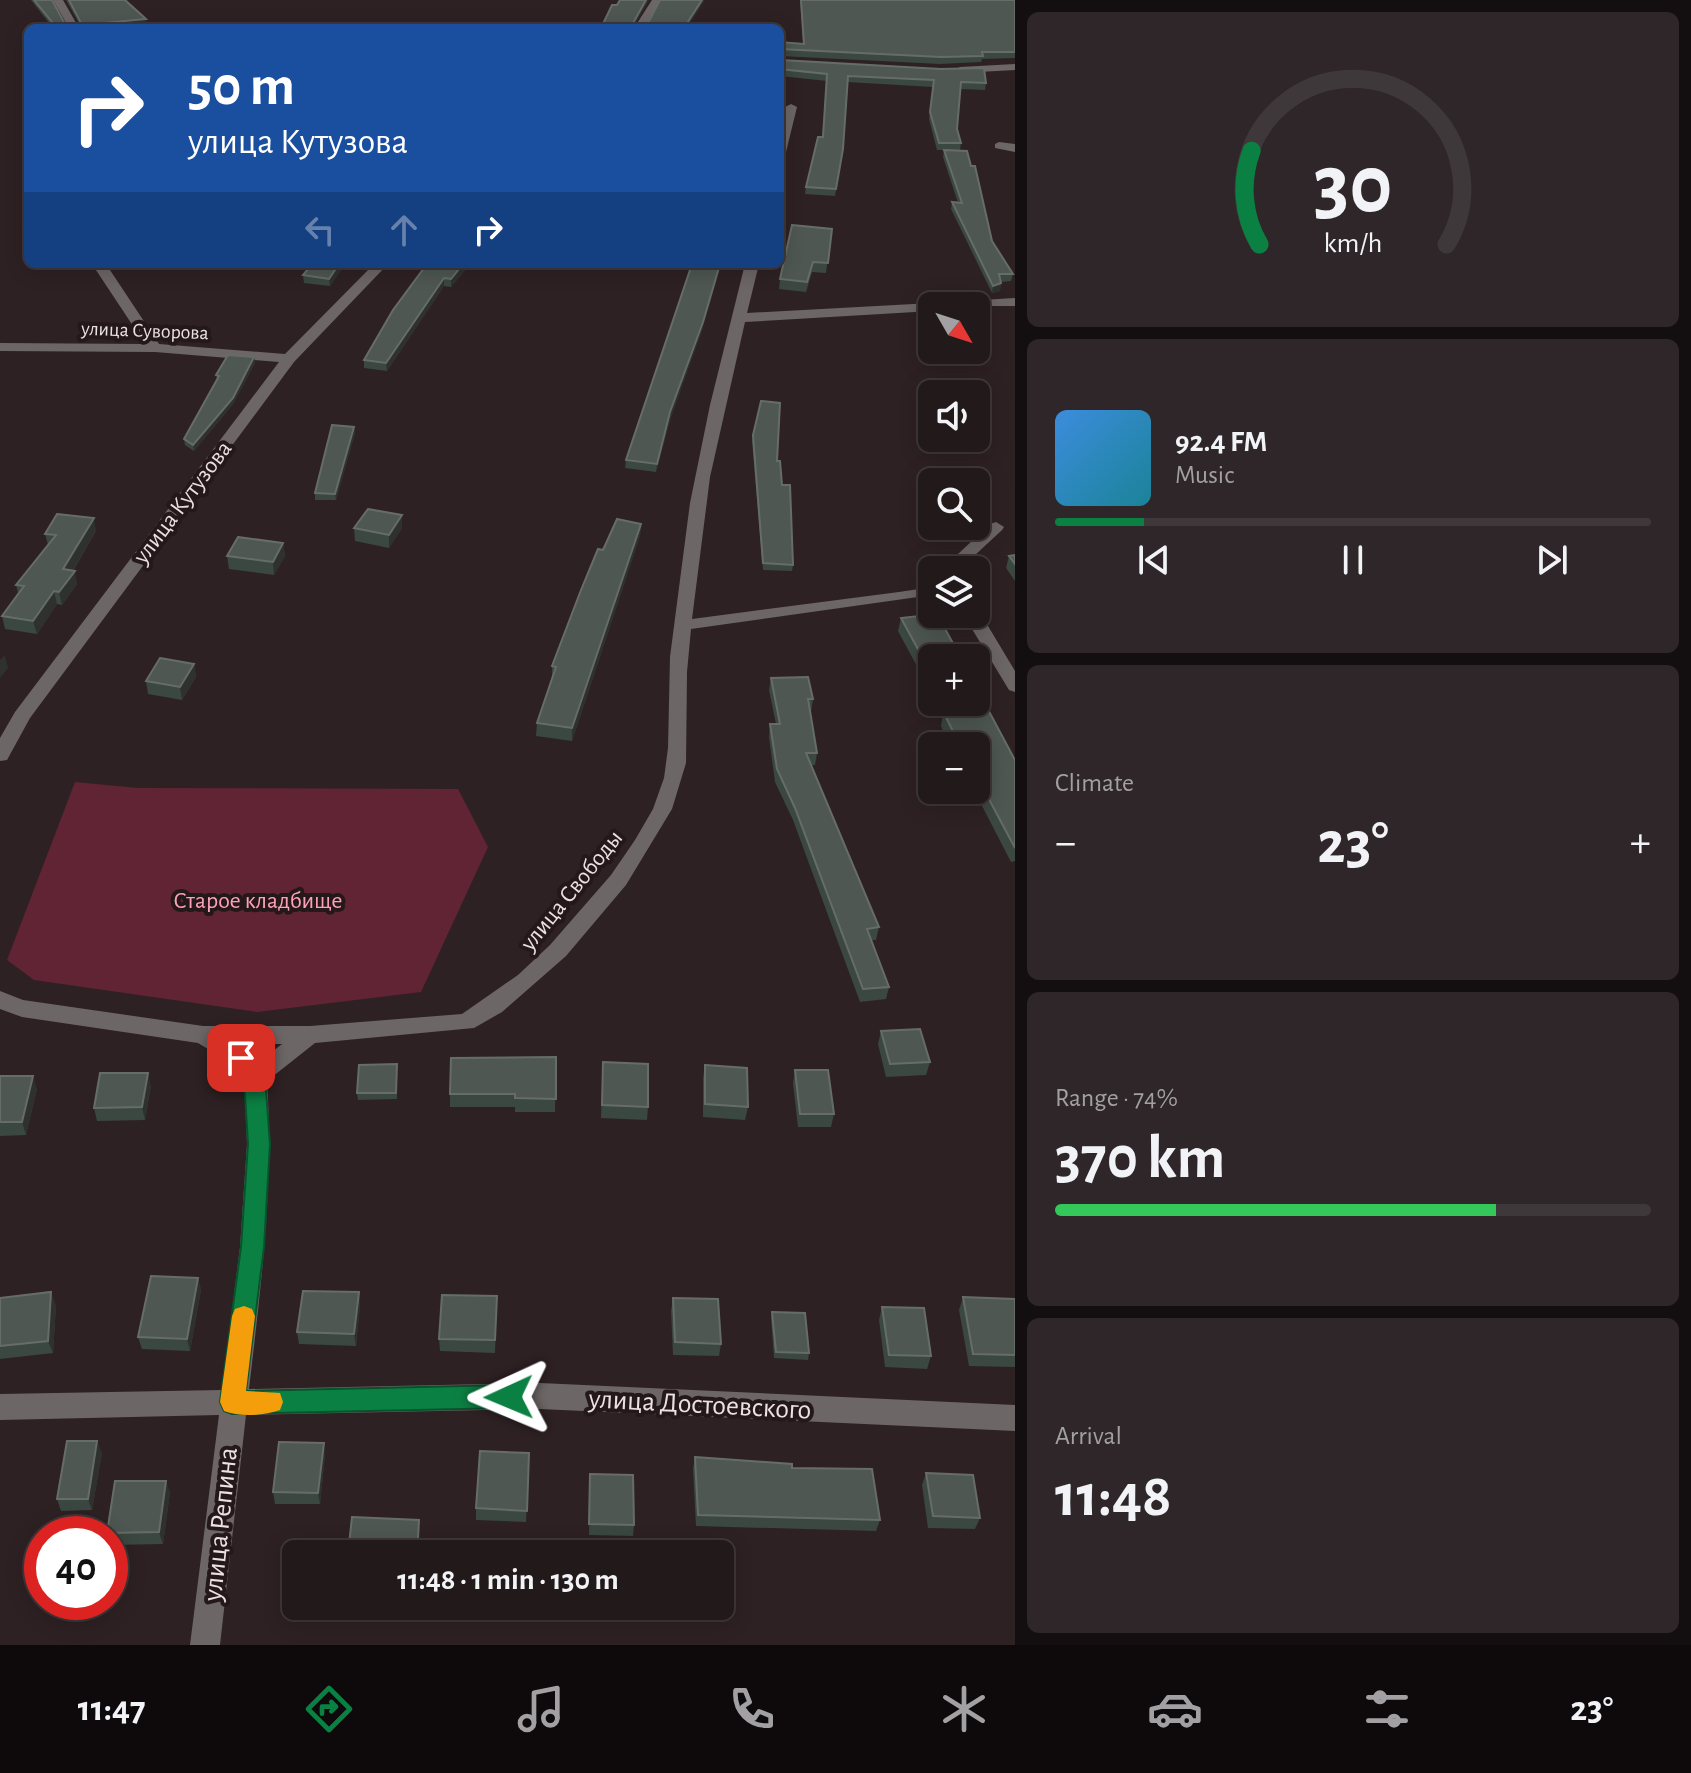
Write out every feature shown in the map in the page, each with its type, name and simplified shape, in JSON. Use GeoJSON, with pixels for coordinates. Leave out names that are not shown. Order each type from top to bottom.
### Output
{"type":"FeatureCollection","features":[{"type":"Feature","properties":{"kind":"street"},"geometry":{"type":"LineString","coordinates":[[58,0],[72,24]]}},
{"type":"Feature","properties":{"kind":"street"},"geometry":{"type":"LineString","coordinates":[[642,24],[657,0]]}},
{"type":"Feature","properties":{"kind":"street"},"geometry":{"type":"LineString","coordinates":[[953,70],[1015,67]]}},
{"type":"Feature","properties":{"kind":"street"},"geometry":{"type":"LineString","coordinates":[[784,136],[791,107]]}},
{"type":"Feature","properties":{"kind":"street"},"geometry":{"type":"LineString","coordinates":[[999,146],[1015,148]]}},
{"type":"Feature","properties":{"kind":"street"},"geometry":{"type":"LineString","coordinates":[[102,268],[155,348]]}},
{"type":"Feature","properties":{"kind":"street","name":"улица Кутузова"},"geometry":{"type":"LineString","coordinates":[[0,755],[22,716],[289,359],[377,268]]}},
{"type":"Feature","properties":{"kind":"street","name":"улица Свободы"},"geometry":{"type":"LineString","coordinates":[[203,1035],[310,1035],[466,1022],[489,1011],[537,972],[633,860],[666,803],[675,776],[684,625],[706,454],[751,268]]}},
{"type":"Feature","properties":{"kind":"street"},"geometry":{"type":"LineString","coordinates":[[990,303],[1015,302]]}},
{"type":"Feature","properties":{"kind":"street"},"geometry":{"type":"LineString","coordinates":[[739,318],[918,308]]}},
{"type":"Feature","properties":{"kind":"street","name":"улица Суворова"},"geometry":{"type":"LineString","coordinates":[[0,347],[155,348],[289,359]]}},
{"type":"Feature","properties":{"kind":"street"},"geometry":{"type":"LineString","coordinates":[[964,556],[996,527]]}},
{"type":"Feature","properties":{"kind":"street"},"geometry":{"type":"LineString","coordinates":[[684,625],[918,593]]}},
{"type":"Feature","properties":{"kind":"street"},"geometry":{"type":"LineString","coordinates":[[981,628],[1015,686]]}},
{"type":"Feature","properties":{"kind":"street"},"geometry":{"type":"LineString","coordinates":[[0,1000],[22,1008],[203,1035],[241,1058],[255,1077],[259,1144],[255,1217],[232,1402]]}},
{"type":"Feature","properties":{"kind":"street"},"geometry":{"type":"LineString","coordinates":[[255,1077],[310,1035]]}},
{"type":"Feature","properties":{"kind":"street","name":"улица Достоевского"},"geometry":{"type":"LineString","coordinates":[[0,1407],[540,1396],[1015,1418]]}},
{"type":"Feature","properties":{"kind":"street","name":"улица Репина"},"geometry":{"type":"LineString","coordinates":[[205,1645],[232,1402]]}},
{"type":"Feature","properties":{"kind":"green space","name":"Старое кладбище"},"geometry":{"type":"Polygon","coordinates":[[[75,782],[138,788],[458,789],[488,847],[421,992],[257,1012],[34,980],[7,960],[75,782]]]}},
{"type":"Feature","properties":{"kind":"building"},"geometry":{"type":"Polygon","coordinates":[[[34,0],[52,0],[65,24],[52,22],[34,0]]]}},
{"type":"Feature","properties":{"kind":"building"},"geometry":{"type":"Polygon","coordinates":[[[69,0],[125,0],[146,19],[65,24],[81,23],[69,0]]]}},
{"type":"Feature","properties":{"kind":"building"},"geometry":{"type":"Polygon","coordinates":[[[620,0],[646,0],[633,24],[603,24],[612,5],[617,5],[620,0]]]}},
{"type":"Feature","properties":{"kind":"building"},"geometry":{"type":"Polygon","coordinates":[[[660,0],[702,0],[687,24],[648,24],[660,0]]]}},
{"type":"Feature","properties":{"kind":"building"},"geometry":{"type":"Polygon","coordinates":[[[801,0],[1015,0],[1015,52],[941,57],[784,49],[784,42],[804,44],[801,0]]]}},
{"type":"Feature","properties":{"kind":"building"},"geometry":{"type":"Polygon","coordinates":[[[784,60],[941,69],[984,68],[986,83],[961,82],[957,129],[961,143],[939,143],[930,112],[934,80],[848,76],[843,149],[836,189],[806,187],[818,137],[823,137],[827,74],[784,69],[784,60]]]}},
{"type":"Feature","properties":{"kind":"building"},"geometry":{"type":"Polygon","coordinates":[[[944,150],[967,151],[971,166],[975,166],[992,241],[1013,274],[999,274],[1001,283],[993,286],[952,202],[962,203],[944,150]]]}},
{"type":"Feature","properties":{"kind":"building"},"geometry":{"type":"Polygon","coordinates":[[[792,225],[832,229],[828,263],[813,262],[807,282],[780,279],[792,225]]]}},
{"type":"Feature","properties":{"kind":"building"},"geometry":{"type":"Polygon","coordinates":[[[309,268],[336,268],[329,279],[303,275],[309,268]]]}},
{"type":"Feature","properties":{"kind":"building"},"geometry":{"type":"Polygon","coordinates":[[[424,268],[460,268],[451,279],[444,278],[386,363],[364,360],[393,310],[424,268]]]}},
{"type":"Feature","properties":{"kind":"building"},"geometry":{"type":"Polygon","coordinates":[[[691,268],[719,268],[670,412],[657,464],[626,460],[691,268]]]}},
{"type":"Feature","properties":{"kind":"building"},"geometry":{"type":"Polygon","coordinates":[[[228,355],[254,357],[233,398],[193,445],[184,439],[228,355]]]}},
{"type":"Feature","properties":{"kind":"building"},"geometry":{"type":"Polygon","coordinates":[[[761,401],[780,403],[777,461],[780,461],[782,485],[790,485],[793,565],[763,563],[753,435],[761,401]]]}},
{"type":"Feature","properties":{"kind":"building"},"geometry":{"type":"Polygon","coordinates":[[[332,425],[354,427],[335,494],[315,493],[332,425]]]}},
{"type":"Feature","properties":{"kind":"building"},"geometry":{"type":"Polygon","coordinates":[[[368,509],[402,515],[389,535],[354,528],[368,509]]]}},
{"type":"Feature","properties":{"kind":"building"},"geometry":{"type":"Polygon","coordinates":[[[57,514],[94,518],[63,569],[75,571],[59,592],[54,591],[33,621],[2,616],[24,586],[16,585],[56,535],[45,534],[57,514]]]}},
{"type":"Feature","properties":{"kind":"building"},"geometry":{"type":"Polygon","coordinates":[[[617,519],[641,524],[572,728],[537,723],[556,667],[552,666],[581,590],[598,549],[603,550],[617,519]]]}},
{"type":"Feature","properties":{"kind":"building"},"geometry":{"type":"Polygon","coordinates":[[[238,537],[283,543],[273,562],[227,556],[238,537]]]}},
{"type":"Feature","properties":{"kind":"building"},"geometry":{"type":"Polygon","coordinates":[[[918,616],[918,628],[945,628],[953,644],[918,644],[918,649],[901,618],[918,616]]]}},
{"type":"Feature","properties":{"kind":"building"},"geometry":{"type":"Polygon","coordinates":[[[160,658],[194,664],[180,687],[146,681],[160,658]]]}},
{"type":"Feature","properties":{"kind":"building"},"geometry":{"type":"Polygon","coordinates":[[[808,677],[813,699],[808,699],[817,753],[806,753],[879,927],[867,929],[889,987],[863,989],[795,808],[777,769],[770,724],[780,724],[771,678],[808,677]]]}},
{"type":"Feature","properties":{"kind":"building"},"geometry":{"type":"Polygon","coordinates":[[[990,713],[1015,760],[1015,848],[990,801],[990,732],[953,732],[945,716],[990,716],[990,713]]]}},
{"type":"Feature","properties":{"kind":"building"},"geometry":{"type":"Polygon","coordinates":[[[920,1029],[930,1062],[890,1064],[881,1031],[920,1029]]]}},
{"type":"Feature","properties":{"kind":"building"},"geometry":{"type":"Polygon","coordinates":[[[556,1057],[556,1099],[515,1098],[515,1094],[450,1094],[451,1058],[556,1057]]]}},
{"type":"Feature","properties":{"kind":"building"},"geometry":{"type":"Polygon","coordinates":[[[603,1062],[648,1064],[648,1107],[602,1105],[603,1062]]]}},
{"type":"Feature","properties":{"kind":"building"},"geometry":{"type":"Polygon","coordinates":[[[397,1064],[396,1093],[357,1093],[359,1065],[397,1064]]]}},
{"type":"Feature","properties":{"kind":"building"},"geometry":{"type":"Polygon","coordinates":[[[705,1065],[747,1068],[748,1107],[705,1104],[705,1065]]]}},
{"type":"Feature","properties":{"kind":"building"},"geometry":{"type":"Polygon","coordinates":[[[795,1070],[828,1070],[834,1114],[800,1114],[795,1070]]]}},
{"type":"Feature","properties":{"kind":"building"},"geometry":{"type":"Polygon","coordinates":[[[100,1073],[148,1073],[142,1107],[94,1108],[100,1073]]]}},
{"type":"Feature","properties":{"kind":"building"},"geometry":{"type":"Polygon","coordinates":[[[0,1076],[33,1076],[22,1122],[0,1122],[0,1076]]]}},
{"type":"Feature","properties":{"kind":"building"},"geometry":{"type":"Polygon","coordinates":[[[151,1276],[198,1278],[187,1339],[138,1337],[151,1276]]]}},
{"type":"Feature","properties":{"kind":"building"},"geometry":{"type":"Polygon","coordinates":[[[303,1291],[359,1292],[354,1334],[297,1332],[303,1291]]]}},
{"type":"Feature","properties":{"kind":"building"},"geometry":{"type":"Polygon","coordinates":[[[51,1292],[48,1341],[0,1346],[0,1298],[51,1292]]]}},
{"type":"Feature","properties":{"kind":"building"},"geometry":{"type":"Polygon","coordinates":[[[442,1295],[497,1296],[495,1340],[439,1339],[442,1295]]]}},
{"type":"Feature","properties":{"kind":"building"},"geometry":{"type":"Polygon","coordinates":[[[963,1297],[1015,1299],[1015,1355],[973,1354],[963,1297]]]}},
{"type":"Feature","properties":{"kind":"building"},"geometry":{"type":"Polygon","coordinates":[[[673,1298],[718,1299],[721,1344],[675,1342],[673,1298]]]}},
{"type":"Feature","properties":{"kind":"building"},"geometry":{"type":"Polygon","coordinates":[[[882,1307],[924,1308],[931,1356],[889,1355],[882,1307]]]}},
{"type":"Feature","properties":{"kind":"building"},"geometry":{"type":"Polygon","coordinates":[[[772,1312],[805,1313],[809,1353],[776,1352],[772,1312]]]}},
{"type":"Feature","properties":{"kind":"building"},"geometry":{"type":"Polygon","coordinates":[[[67,1441],[97,1441],[88,1499],[57,1499],[67,1441]]]}},
{"type":"Feature","properties":{"kind":"building"},"geometry":{"type":"Polygon","coordinates":[[[279,1442],[324,1443],[318,1493],[273,1492],[279,1442]]]}},
{"type":"Feature","properties":{"kind":"building"},"geometry":{"type":"Polygon","coordinates":[[[480,1451],[529,1453],[527,1511],[476,1508],[480,1451]]]}},
{"type":"Feature","properties":{"kind":"building"},"geometry":{"type":"Polygon","coordinates":[[[695,1457],[792,1464],[792,1468],[872,1469],[880,1520],[698,1515],[695,1457]]]}},
{"type":"Feature","properties":{"kind":"building"},"geometry":{"type":"Polygon","coordinates":[[[926,1473],[973,1475],[980,1518],[933,1516],[926,1473]]]}},
{"type":"Feature","properties":{"kind":"building"},"geometry":{"type":"Polygon","coordinates":[[[590,1474],[633,1475],[634,1525],[589,1524],[590,1474]]]}},
{"type":"Feature","properties":{"kind":"building"},"geometry":{"type":"Polygon","coordinates":[[[115,1481],[166,1481],[159,1532],[128,1533],[128,1516],[110,1516],[115,1481]]]}},
{"type":"Feature","properties":{"kind":"building"},"geometry":{"type":"Polygon","coordinates":[[[352,1517],[419,1520],[418,1540],[350,1540],[352,1517]]]}},
{"type":"Feature","properties":{"kind":"slow traffic"},"geometry":{"type":"LineString","coordinates":[[244,1316],[232,1402],[271,1402]]}},
{"type":"Feature","properties":{"kind":"route"},"geometry":{"type":"LineString","coordinates":[[241,1058],[255,1077],[259,1144],[253,1247],[232,1402],[509,1397]]}}]}
